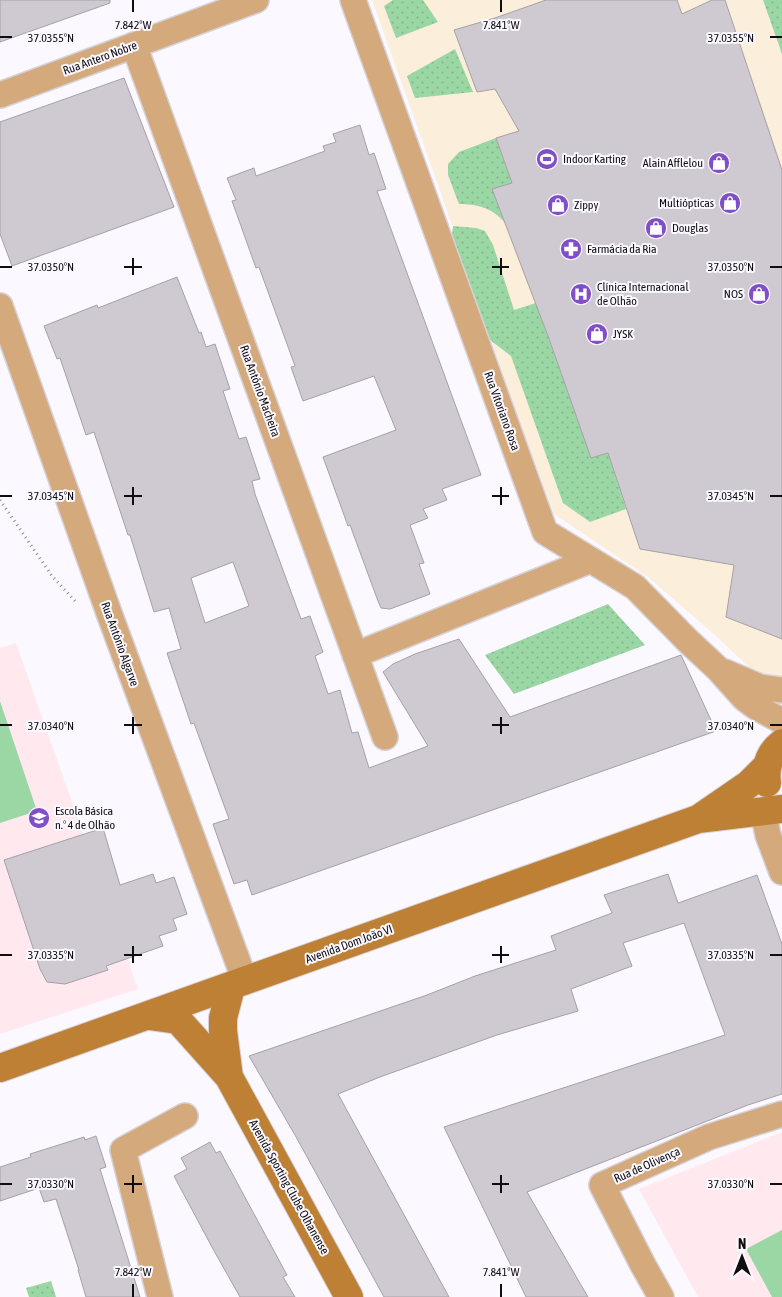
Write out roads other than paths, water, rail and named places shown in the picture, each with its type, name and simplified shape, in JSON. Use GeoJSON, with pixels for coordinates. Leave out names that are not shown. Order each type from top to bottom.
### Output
{"type":"FeatureCollection","features":[{"type":"Feature","properties":{"kind":"main road","name":"Avenida Dom João VI"},"geometry":{"type":"LineString","coordinates":[[698,819],[749,784],[767,766],[770,756],[782,743]]}},
{"type":"Feature","properties":{"kind":"main road"},"geometry":{"type":"LineString","coordinates":[[767,766],[768,785],[776,809]]}},
{"type":"Feature","properties":{"kind":"main road","name":"Avenida Dom João VI"},"geometry":{"type":"LineString","coordinates":[[0,1068],[698,819],[776,809]]}},
{"type":"Feature","properties":{"kind":"main road","name":"Avenida Sporting Clube Olhanense"},"geometry":{"type":"LineString","coordinates":[[229,1077],[223,1018],[238,984]]}},
{"type":"Feature","properties":{"kind":"main road","name":"Avenida Sporting Clube Olhanense"},"geometry":{"type":"LineString","coordinates":[[150,1016],[178,1020],[229,1077],[349,1297]]}},
{"type":"Feature","properties":{"kind":"street","name":"Rua Antero Nobre"},"geometry":{"type":"LineString","coordinates":[[0,95],[256,0]]}},
{"type":"Feature","properties":{"kind":"street","name":"Rua Vitoriano Rosa"},"geometry":{"type":"LineString","coordinates":[[353,0],[546,532],[635,587],[717,668]]}},
{"type":"Feature","properties":{"kind":"street","name":"Rua António Macheira"},"geometry":{"type":"LineString","coordinates":[[134,45],[385,737]]}},
{"type":"Feature","properties":{"kind":"street","name":"Rua António Algarve"},"geometry":{"type":"LineString","coordinates":[[0,306],[238,984]]}},
{"type":"Feature","properties":{"kind":"street"},"geometry":{"type":"LineString","coordinates":[[355,655],[591,560]]}},
{"type":"Feature","properties":{"kind":"street"},"geometry":{"type":"LineString","coordinates":[[717,668],[760,687],[782,690]]}},
{"type":"Feature","properties":{"kind":"street"},"geometry":{"type":"LineString","coordinates":[[717,668],[744,698],[756,708],[782,721]]}},
{"type":"Feature","properties":{"kind":"street"},"geometry":{"type":"LineString","coordinates":[[776,809],[768,835],[782,872]]}},
{"type":"Feature","properties":{"kind":"street","name":"Rua de Olivença"},"geometry":{"type":"LineString","coordinates":[[661,1297],[642,1265],[602,1185],[709,1137],[782,1114]]}},
{"type":"Feature","properties":{"kind":"street"},"geometry":{"type":"LineString","coordinates":[[160,1297],[123,1150],[185,1116]]}},
{"type":"Feature","properties":{"kind":"place","name":"Indoor Karting"},"geometry":{"type":"Point","coordinates":[547,159]}},
{"type":"Feature","properties":{"kind":"place","name":"Alain Afflelou"},"geometry":{"type":"Point","coordinates":[719,163]}},
{"type":"Feature","properties":{"kind":"place","name":"Multiópticas"},"geometry":{"type":"Point","coordinates":[730,203]}},
{"type":"Feature","properties":{"kind":"place","name":"Zippy"},"geometry":{"type":"Point","coordinates":[558,205]}},
{"type":"Feature","properties":{"kind":"place","name":"Douglas"},"geometry":{"type":"Point","coordinates":[656,228]}},
{"type":"Feature","properties":{"kind":"place","name":"Farmácia da Ria"},"geometry":{"type":"Point","coordinates":[571,249]}},
{"type":"Feature","properties":{"kind":"place","name":"Clínica Internacional de Olhão"},"geometry":{"type":"Point","coordinates":[581,294]}},
{"type":"Feature","properties":{"kind":"place","name":"NOS"},"geometry":{"type":"Point","coordinates":[759,294]}},
{"type":"Feature","properties":{"kind":"place","name":"JYSK"},"geometry":{"type":"Point","coordinates":[597,334]}},
{"type":"Feature","properties":{"kind":"place","name":"Escola Básica n.º 4 de Olhão"},"geometry":{"type":"Point","coordinates":[39,818]}}]}
